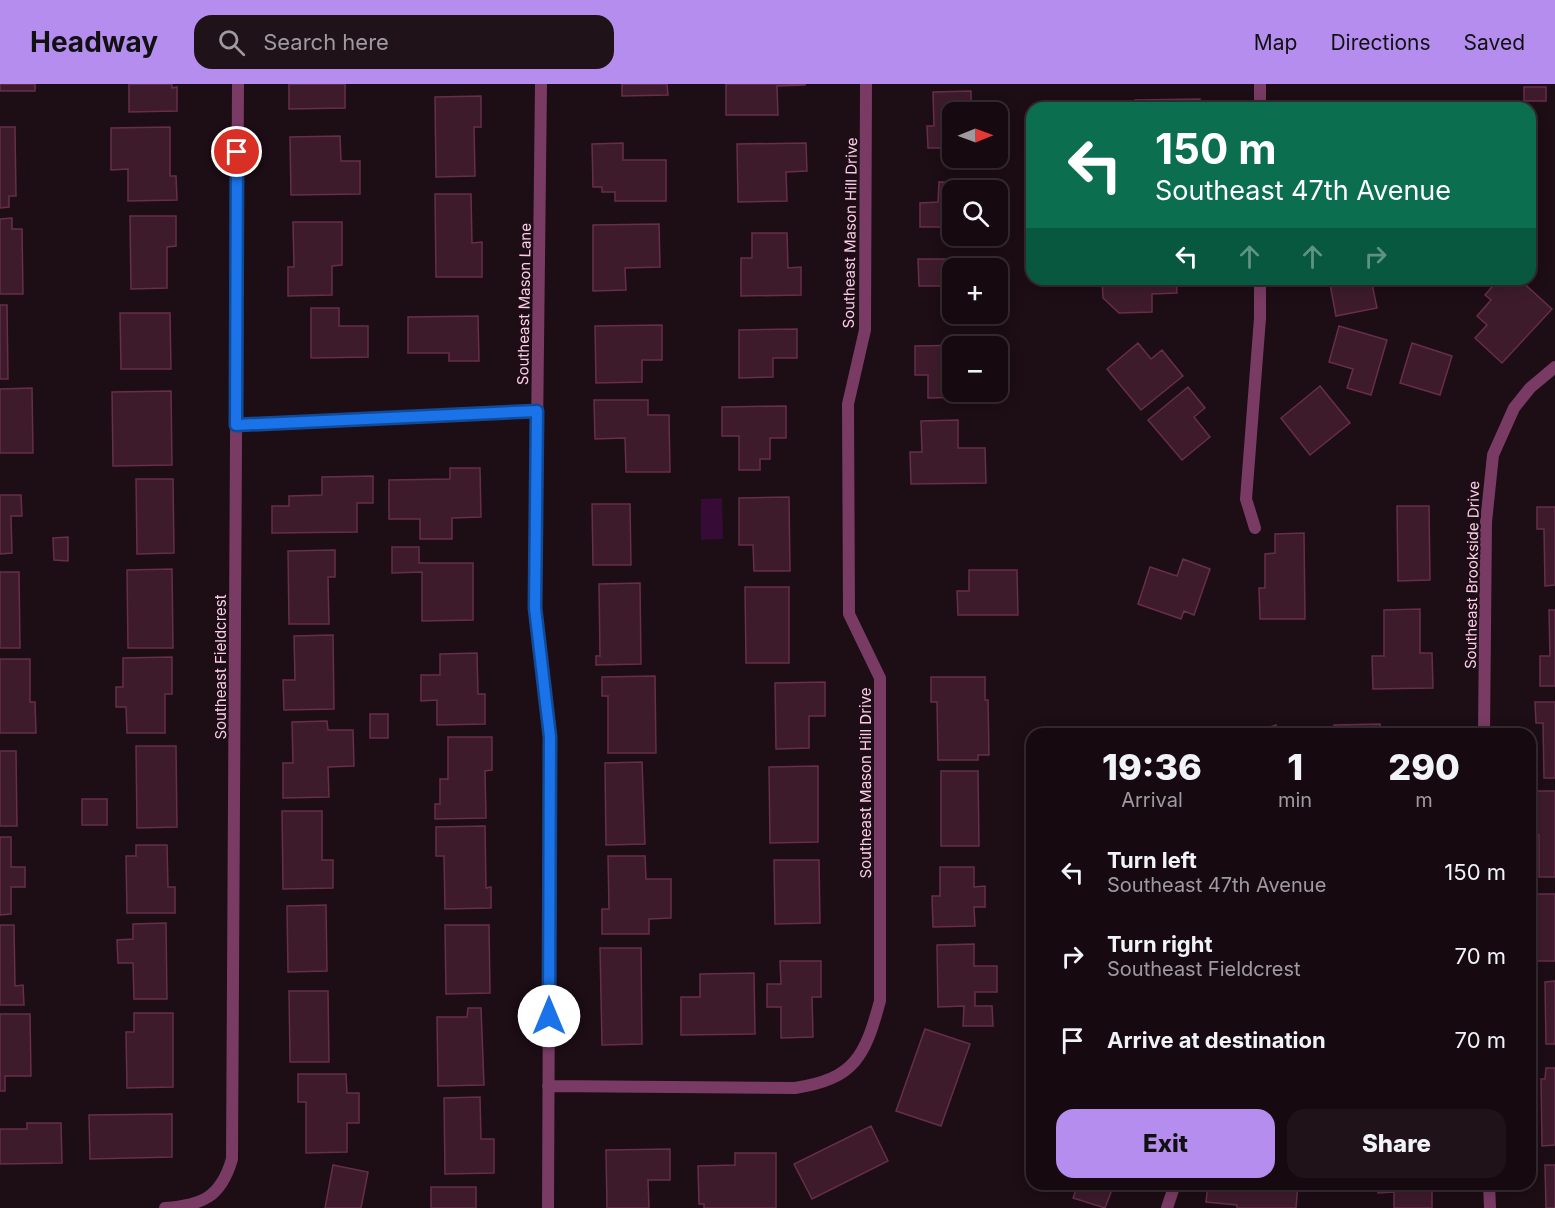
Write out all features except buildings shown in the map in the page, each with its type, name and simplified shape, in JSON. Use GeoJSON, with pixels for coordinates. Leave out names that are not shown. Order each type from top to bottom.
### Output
{"type":"FeatureCollection","features":[{"type":"Feature","properties":{"kind":"street","name":"Southeast Fieldcrest"},"geometry":{"type":"LineString","coordinates":[[165,1208],[192,1206],[207,1199],[228,1174],[232,1159],[238,84]]}},
{"type":"Feature","properties":{"kind":"street","name":"Southeast Mason Lane"},"geometry":{"type":"LineString","coordinates":[[542,84],[535,608],[550,737],[548,1208]]}},
{"type":"Feature","properties":{"kind":"street","name":"Southeast Mason Hill Drive"},"geometry":{"type":"LineString","coordinates":[[548,1086],[795,1088],[813,1085],[848,1071],[871,1036],[880,1001],[880,678],[849,614],[848,404],[865,330],[866,84]]}},
{"type":"Feature","properties":{"kind":"street"},"geometry":{"type":"LineString","coordinates":[[1260,84],[1260,102]]}},
{"type":"Feature","properties":{"kind":"street"},"geometry":{"type":"LineString","coordinates":[[1255,528],[1246,499],[1260,318],[1260,285]]}},
{"type":"Feature","properties":{"kind":"street","name":"Southeast Brookside Drive"},"geometry":{"type":"LineString","coordinates":[[1484,728],[1486,522],[1493,455],[1514,408],[1530,388],[1555,367]]}},
{"type":"Feature","properties":{"kind":"street"},"geometry":{"type":"LineString","coordinates":[[236,425],[537,411]]}},
{"type":"Feature","properties":{"kind":"street"},"geometry":{"type":"LineString","coordinates":[[1167,1208],[1174,1190]]}},
{"type":"Feature","properties":{"kind":"street"},"geometry":{"type":"LineString","coordinates":[[1489,1190],[1490,1208]]}},
{"type":"Feature","properties":{"kind":"shaded area"},"geometry":{"type":"Polygon","coordinates":[[[722,498],[723,539],[701,540],[701,499],[722,498]]]}},
{"type":"Feature","properties":{"kind":"route"},"geometry":{"type":"LineString","coordinates":[[237,152],[236,425],[537,411],[535,608],[547,694],[550,737],[549,1016]]}}]}
